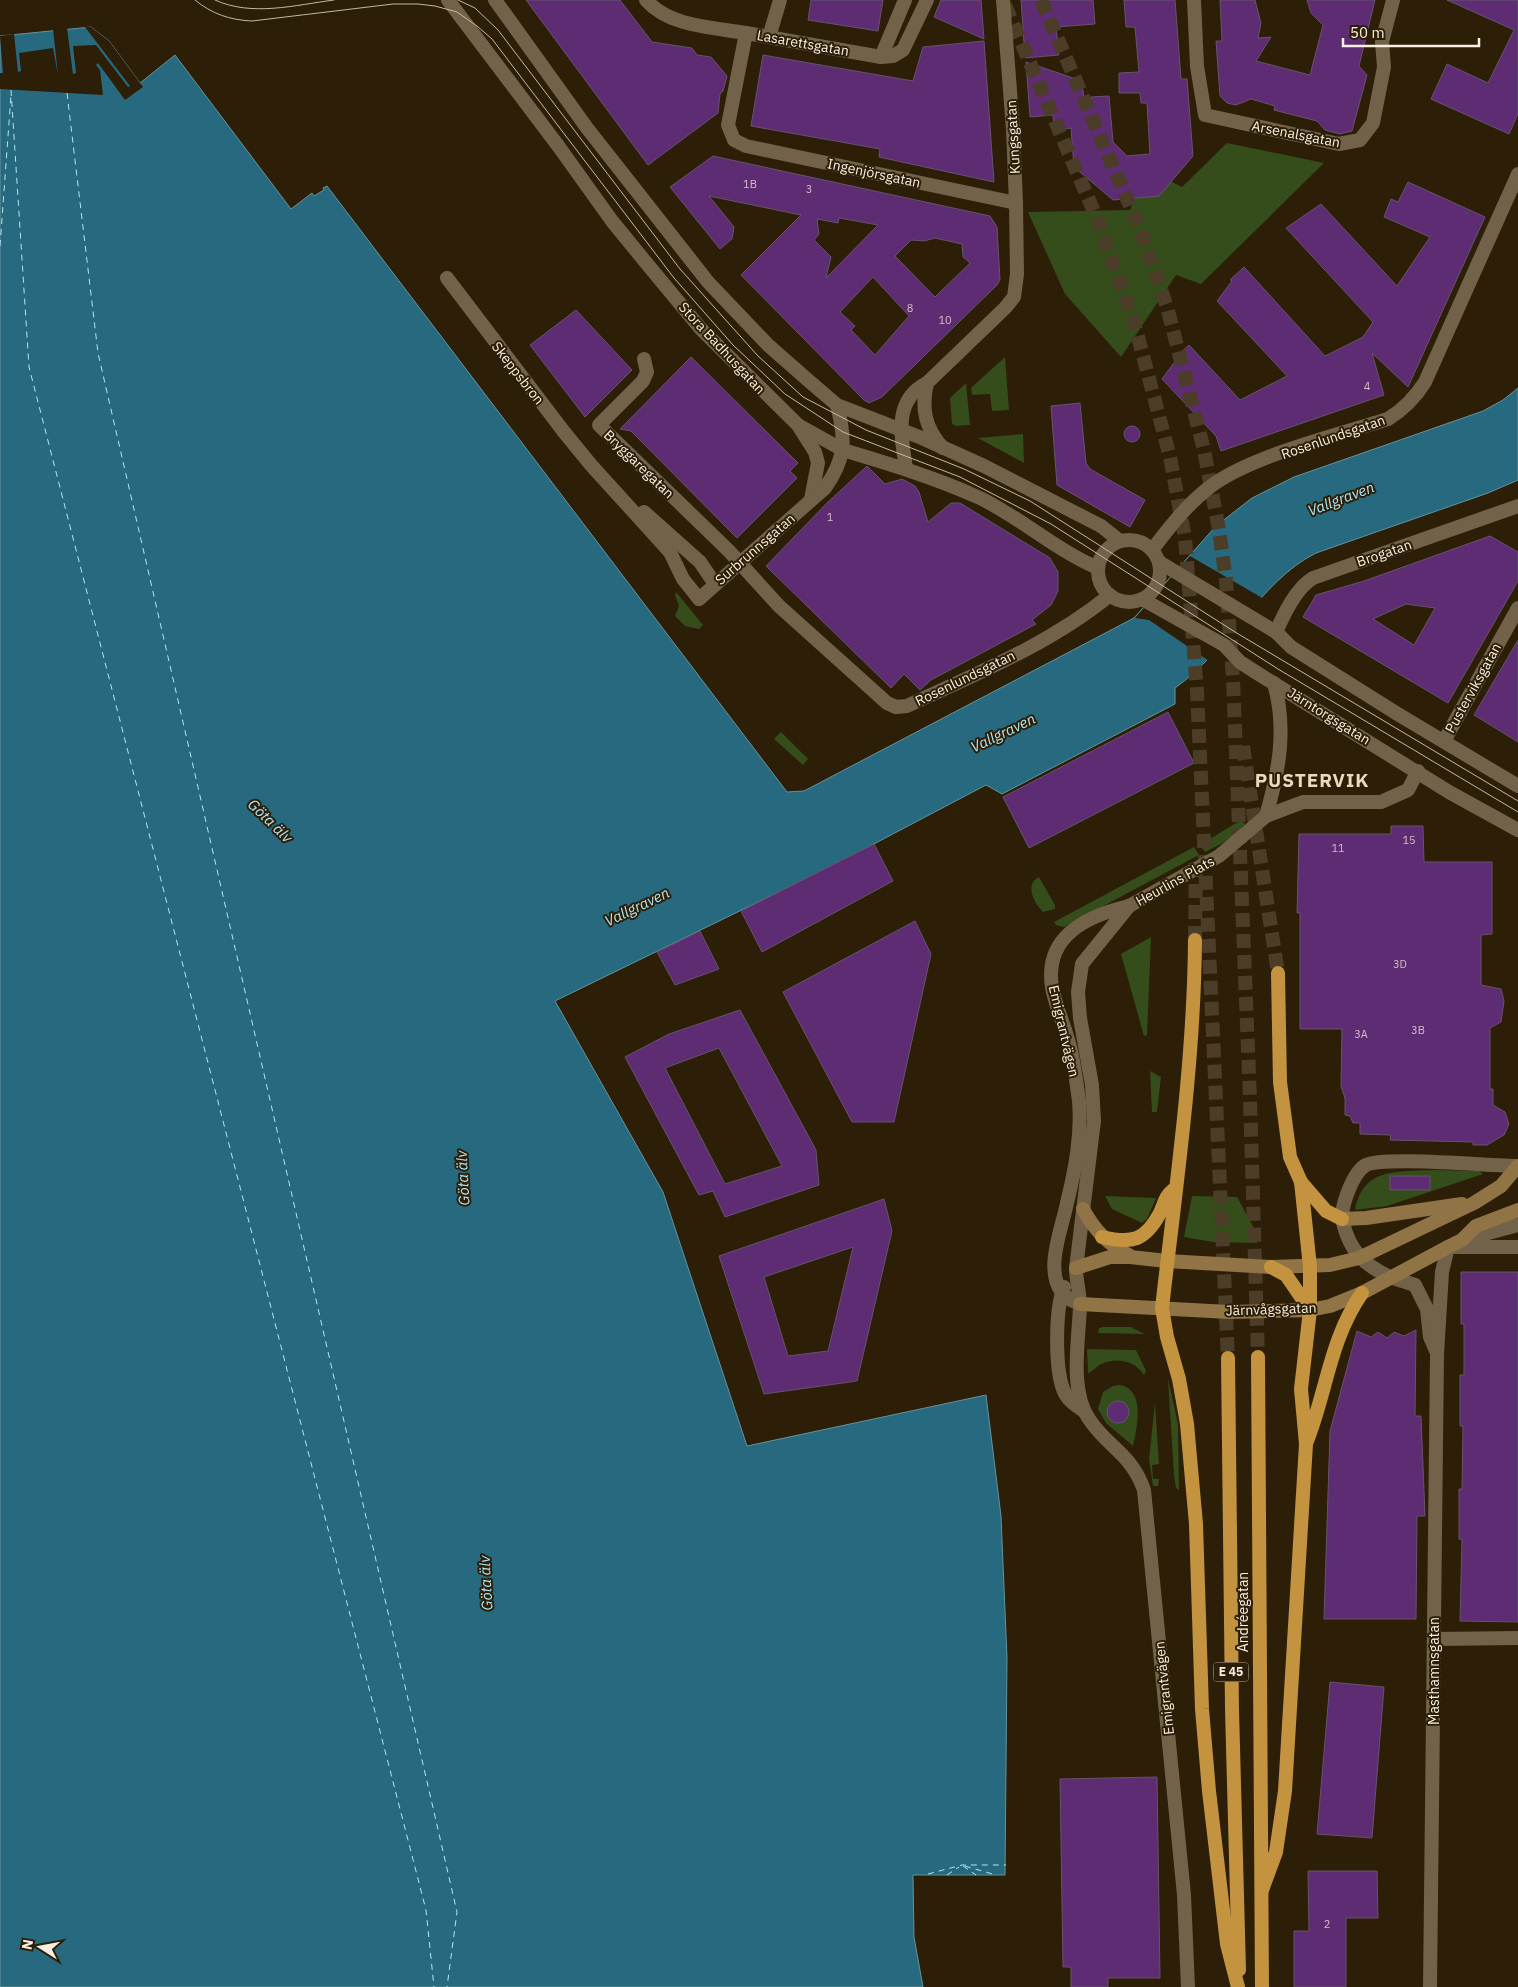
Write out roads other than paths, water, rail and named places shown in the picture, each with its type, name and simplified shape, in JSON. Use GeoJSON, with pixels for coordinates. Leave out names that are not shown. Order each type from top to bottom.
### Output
{"type":"FeatureCollection","features":[{"type":"Feature","properties":{"kind":"highway"},"geometry":{"type":"LineString","coordinates":[[1195,940],[1194,1009],[1183,1136],[1162,1308],[1167,1337],[1179,1379],[1187,1424],[1196,1524],[1202,1710],[1209,1791],[1227,1944],[1239,1987]]}},
{"type":"Feature","properties":{"kind":"highway"},"geometry":{"type":"LineString","coordinates":[[1262,1890],[1276,1852],[1285,1791],[1306,1444],[1301,1389],[1310,1310],[1310,1267],[1300,1182],[1290,1157],[1280,1082],[1278,973]]}},
{"type":"Feature","properties":{"kind":"highway"},"geometry":{"type":"LineString","coordinates":[[1300,1182],[1326,1211],[1342,1219]]}},
{"type":"Feature","properties":{"kind":"highway"},"geometry":{"type":"LineString","coordinates":[[1102,1237],[1117,1241],[1137,1239],[1147,1232],[1160,1214],[1168,1194],[1176,1188]]}},
{"type":"Feature","properties":{"kind":"highway"},"geometry":{"type":"LineString","coordinates":[[1271,1267],[1286,1275],[1310,1310]]}},
{"type":"Feature","properties":{"kind":"highway"},"geometry":{"type":"LineString","coordinates":[[1306,1444],[1318,1414],[1340,1329],[1348,1313],[1362,1293]]}},
{"type":"Feature","properties":{"kind":"highway","name":"Andréegatan"},"geometry":{"type":"LineString","coordinates":[[1258,1357],[1262,1987]]}},
{"type":"Feature","properties":{"kind":"highway","name":"Andréegatan"},"geometry":{"type":"LineString","coordinates":[[1228,1358],[1232,1689],[1239,1987]]}},
{"type":"Feature","properties":{"kind":"main road"},"geometry":{"type":"LineString","coordinates":[[1076,1268],[1110,1257],[1271,1267],[1330,1265],[1359,1258],[1474,1203],[1501,1186],[1518,1166]]}},
{"type":"Feature","properties":{"kind":"main road"},"geometry":{"type":"LineString","coordinates":[[1342,1219],[1366,1218],[1474,1203]]}},
{"type":"Feature","properties":{"kind":"main road"},"geometry":{"type":"LineString","coordinates":[[1084,1209],[1102,1237],[1114,1248],[1130,1257]]}},
{"type":"Feature","properties":{"kind":"main road"},"geometry":{"type":"LineString","coordinates":[[1462,1240],[1476,1226],[1518,1210]]}},
{"type":"Feature","properties":{"kind":"main road","name":"Järnvågsgatan"},"geometry":{"type":"LineString","coordinates":[[1080,1304],[1229,1312],[1310,1310],[1330,1306],[1362,1293],[1462,1240]]}},
{"type":"Feature","properties":{"kind":"street","name":"Stora Badhusgatan"},"geometry":{"type":"LineString","coordinates":[[448,0],[636,251],[702,329],[798,425],[843,450],[906,468],[980,499],[1020,520],[1078,560],[1098,568]]}},
{"type":"Feature","properties":{"kind":"street"},"geometry":{"type":"LineString","coordinates":[[495,0],[588,128],[708,282],[768,345],[837,405],[984,466],[1092,521],[1120,541],[1141,542],[1176,571],[1276,632],[1291,647],[1518,786]]}},
{"type":"Feature","properties":{"kind":"street"},"geometry":{"type":"LineString","coordinates":[[646,0],[655,10],[671,19],[746,33]]}},
{"type":"Feature","properties":{"kind":"street"},"geometry":{"type":"LineString","coordinates":[[769,37],[780,0]]}},
{"type":"Feature","properties":{"kind":"street"},"geometry":{"type":"LineString","coordinates":[[880,57],[905,0]]}},
{"type":"Feature","properties":{"kind":"street","name":"Lasarettsgatan"},"geometry":{"type":"LineString","coordinates":[[734,140],[728,125],[746,33],[880,57],[893,56],[903,50],[927,0]]}},
{"type":"Feature","properties":{"kind":"street","name":"Kungsgatan"},"geometry":{"type":"LineString","coordinates":[[927,383],[1014,297],[1017,274],[1016,203],[1013,129],[1003,0]]}},
{"type":"Feature","properties":{"kind":"street","name":"Arsenalsgatan"},"geometry":{"type":"LineString","coordinates":[[1194,0],[1197,66],[1205,115],[1313,140],[1339,144],[1360,140],[1373,123],[1384,67],[1382,42],[1393,0]]}},
{"type":"Feature","properties":{"kind":"street","name":"Ingenjörsgatan"},"geometry":{"type":"LineString","coordinates":[[734,140],[746,146],[1016,203]]}},
{"type":"Feature","properties":{"kind":"street","name":"Rosenlundsgatan"},"geometry":{"type":"LineString","coordinates":[[1145,601],[1158,582],[1156,556],[1167,530],[1206,490],[1222,479],[1282,453],[1388,419],[1402,410],[1416,396],[1425,382],[1518,174]]}},
{"type":"Feature","properties":{"kind":"street","name":"Skeppsbron"},"geometry":{"type":"LineString","coordinates":[[447,278],[499,349],[591,465],[670,552],[683,579],[699,599]]}},
{"type":"Feature","properties":{"kind":"street","name":"Bryggaregatan"},"geometry":{"type":"LineString","coordinates":[[644,359],[647,372],[643,381],[599,425],[729,551],[739,564]]}},
{"type":"Feature","properties":{"kind":"street"},"geometry":{"type":"LineString","coordinates":[[906,468],[901,430],[903,409],[908,398],[918,388],[927,383]]}},
{"type":"Feature","properties":{"kind":"street"},"geometry":{"type":"LineString","coordinates":[[927,383],[923,410],[932,436],[943,448]]}},
{"type":"Feature","properties":{"kind":"street","name":"Surbrunnsgatan"},"geometry":{"type":"LineString","coordinates":[[699,599],[825,488],[834,475],[843,450],[843,432],[837,405]]}},
{"type":"Feature","properties":{"kind":"street"},"geometry":{"type":"LineString","coordinates":[[798,425],[815,452],[818,463],[811,499]]}},
{"type":"Feature","properties":{"kind":"street","name":"Skeppsbron"},"geometry":{"type":"LineString","coordinates":[[591,465],[700,562],[714,584]]}},
{"type":"Feature","properties":{"kind":"street","name":"Brogatan"},"geometry":{"type":"LineString","coordinates":[[1276,632],[1282,617],[1306,583],[1313,578],[1518,506]]}},
{"type":"Feature","properties":{"kind":"street"},"geometry":{"type":"LineString","coordinates":[[1120,541],[1104,553],[1098,568],[1099,580],[1110,595],[1125,602],[1145,601]]}},
{"type":"Feature","properties":{"kind":"street","name":"Rosenlundsgatan"},"geometry":{"type":"LineString","coordinates":[[739,564],[779,606],[830,653],[887,703],[896,707],[907,706],[998,664],[1086,614],[1110,595]]}},
{"type":"Feature","properties":{"kind":"street","name":"Järntorgsgatan"},"geometry":{"type":"LineString","coordinates":[[1145,601],[1224,645],[1240,662],[1449,792],[1518,830]]}},
{"type":"Feature","properties":{"kind":"street","name":"Pusterviksgatan"},"geometry":{"type":"LineString","coordinates":[[1444,741],[1518,608]]}},
{"type":"Feature","properties":{"kind":"street"},"geometry":{"type":"LineString","coordinates":[[1266,816],[1274,789],[1282,738],[1280,703],[1274,683]]}},
{"type":"Feature","properties":{"kind":"street"},"geometry":{"type":"LineString","coordinates":[[1266,816],[1304,802],[1381,802],[1396,797],[1408,790],[1418,771]]}},
{"type":"Feature","properties":{"kind":"street","name":"Heurlins Plats"},"geometry":{"type":"LineString","coordinates":[[1129,906],[1219,856],[1266,816]]}},
{"type":"Feature","properties":{"kind":"street","name":"Emigrantvägen"},"geometry":{"type":"LineString","coordinates":[[1084,1411],[1077,1366],[1080,1304],[1076,1285],[1076,1268],[1094,1121],[1092,1085],[1080,1018],[1078,992],[1082,964],[1129,906]]}},
{"type":"Feature","properties":{"kind":"street","name":"Emigrantvägen"},"geometry":{"type":"LineString","coordinates":[[1129,906],[1103,912],[1080,924],[1062,940],[1054,954],[1051,968],[1052,988],[1072,1056],[1079,1102],[1079,1132],[1075,1165],[1054,1271],[1061,1299],[1058,1360],[1063,1390],[1070,1402],[1084,1411],[1090,1420],[1128,1459],[1138,1475],[1144,1490],[1183,1885],[1188,1987]]}},
{"type":"Feature","properties":{"kind":"street"},"geometry":{"type":"LineString","coordinates":[[1342,1219],[1345,1199],[1356,1175],[1366,1166],[1378,1163],[1408,1162],[1518,1166]]}},
{"type":"Feature","properties":{"kind":"street","name":"Masthamnsgatan"},"geometry":{"type":"LineString","coordinates":[[1342,1219],[1347,1238],[1359,1258],[1371,1269],[1415,1285],[1427,1309],[1430,1337],[1437,1354]]}},
{"type":"Feature","properties":{"kind":"street","name":"Järnvågsgatan"},"geometry":{"type":"LineString","coordinates":[[1462,1240],[1518,1225]]}},
{"type":"Feature","properties":{"kind":"street","name":"Masthamnsgatan"},"geometry":{"type":"LineString","coordinates":[[1430,1987],[1437,1354],[1442,1272],[1448,1247]]}},
{"type":"Feature","properties":{"kind":"street","name":"Järnvågsgatan"},"geometry":{"type":"LineString","coordinates":[[1448,1247],[1518,1247]]}},
{"type":"Feature","properties":{"kind":"street"},"geometry":{"type":"LineString","coordinates":[[1076,1268],[1070,1274],[1061,1299],[1080,1304]]}},
{"type":"Feature","properties":{"kind":"street"},"geometry":{"type":"LineString","coordinates":[[1434,1639],[1518,1638]]}},
{"type":"Feature","properties":{"kind":"water"},"geometry":{"type":"Polygon","coordinates":[[[91,27],[109,41],[140,83],[175,55],[291,209],[312,193],[314,196],[327,186],[787,792],[804,791],[1134,618],[1216,526],[1252,498],[1294,477],[1483,411],[1503,400],[1518,388],[1518,480],[1488,493],[1316,553],[1296,565],[1260,599],[1211,656],[1175,688],[1175,704],[1002,794],[986,785],[832,866],[555,1001],[663,1192],[747,1446],[986,1395],[1001,1516],[1007,1658],[1005,1875],[913,1875],[914,1937],[923,1987],[0,1987],[0,36],[91,27]]]}},
{"type":"Feature","properties":{"kind":"tunnel"},"geometry":{"type":"LineString","coordinates":[[1041,0],[1140,229],[1167,307],[1204,450],[1219,530],[1226,580],[1233,679],[1250,1099],[1258,1357]]}},
{"type":"Feature","properties":{"kind":"tunnel"},"geometry":{"type":"LineString","coordinates":[[1005,5],[1098,221],[1134,322],[1170,457],[1185,538],[1197,691],[1228,1358]]}},
{"type":"Feature","properties":{"kind":"tunnel"},"geometry":{"type":"LineString","coordinates":[[1243,746],[1278,973]]}},
{"type":"Feature","properties":{"kind":"tunnel"},"geometry":{"type":"LineString","coordinates":[[1195,940],[1196,859]]}},
{"type":"Feature","properties":{"kind":"tram line"},"geometry":{"type":"LineString","coordinates":[[195,0],[208,9],[222,15],[252,21],[393,4],[435,6],[457,12],[492,39],[674,278],[733,345],[785,394],[843,432],[960,477],[1051,524],[1278,669],[1518,812]]}},
{"type":"Feature","properties":{"kind":"tram line"},"geometry":{"type":"LineString","coordinates":[[215,0],[229,5],[259,9],[289,7],[334,0]]}},
{"type":"Feature","properties":{"kind":"tram line"},"geometry":{"type":"LineString","coordinates":[[458,0],[475,8],[498,30],[680,269],[758,356],[803,397],[866,430],[964,469],[1030,501],[1235,632],[1518,801]]}},
{"type":"Feature","properties":{"kind":"district","name":"PUSTERVIK"},"geometry":{"type":"Point","coordinates":[1312,780]}},
{"type":"Feature","properties":{"kind":"water label","name":"Vallgraven"},"geometry":{"type":"Point","coordinates":[1341,499]}},
{"type":"Feature","properties":{"kind":"water label","name":"Vallgraven"},"geometry":{"type":"Point","coordinates":[1003,733]}},
{"type":"Feature","properties":{"kind":"water label","name":"Göta älv"},"geometry":{"type":"Point","coordinates":[270,821]}},
{"type":"Feature","properties":{"kind":"water label","name":"Vallgraven"},"geometry":{"type":"Point","coordinates":[637,907]}},
{"type":"Feature","properties":{"kind":"water label","name":"Göta älv"},"geometry":{"type":"Point","coordinates":[463,1178]}},
{"type":"Feature","properties":{"kind":"water label","name":"Göta älv"},"geometry":{"type":"Point","coordinates":[486,1583]}}]}
